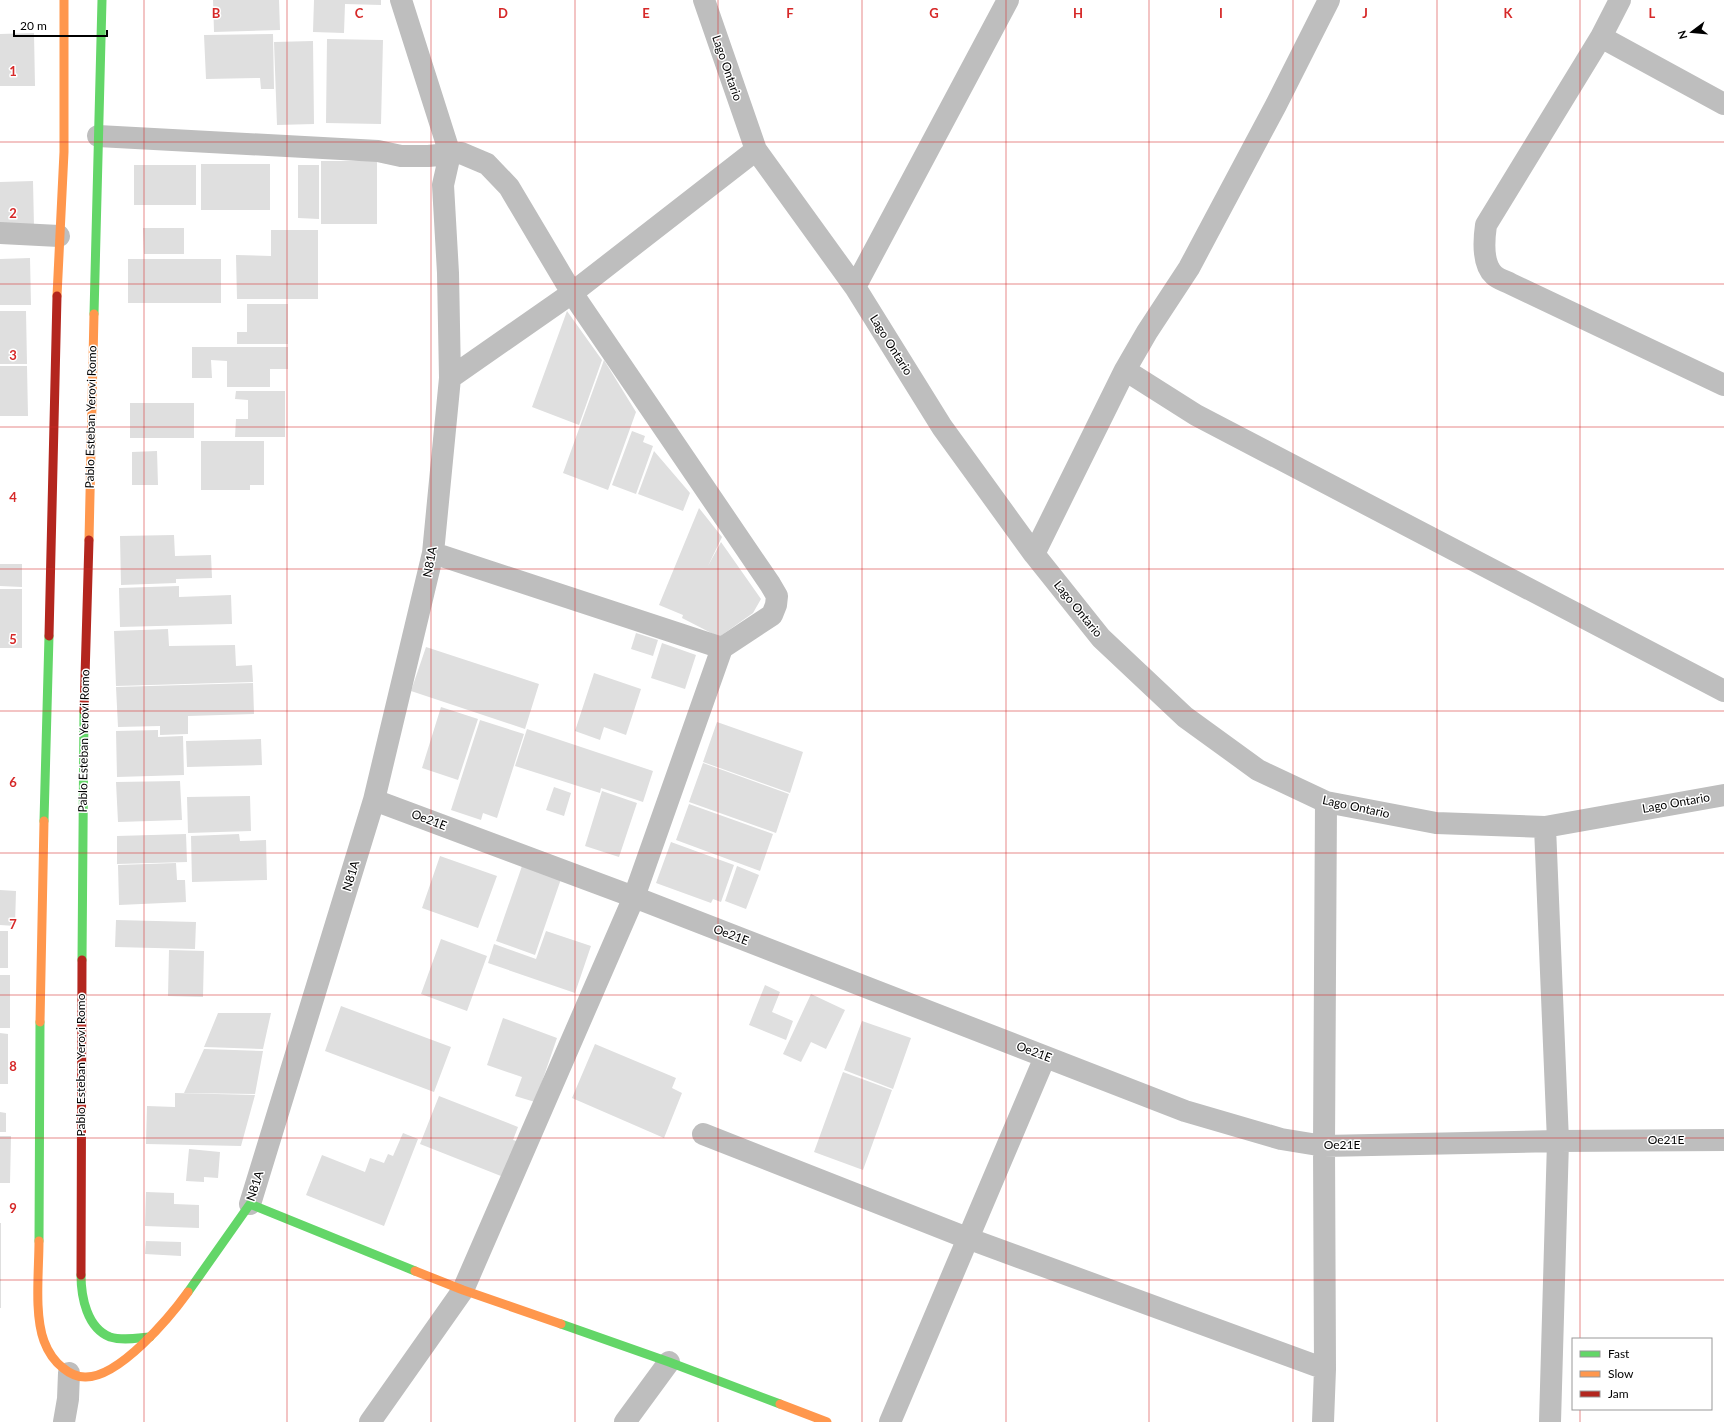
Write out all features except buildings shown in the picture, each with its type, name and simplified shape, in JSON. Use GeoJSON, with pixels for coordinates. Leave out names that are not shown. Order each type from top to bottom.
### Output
{"type":"FeatureCollection","features":[{"type":"Feature","properties":{"kind":"street"},"geometry":{"type":"LineString","coordinates":[[64,0],[67,137],[59,236],[40,984],[39,1317],[44,1341],[54,1361],[68,1373],[85,1377],[101,1374],[119,1364],[150,1337]]}},
{"type":"Feature","properties":{"kind":"street","name":"Pablo Esteban Yerovi Romo"},"geometry":{"type":"LineString","coordinates":[[102,0],[95,136],[83,771],[80,1281],[84,1307],[91,1322],[102,1333],[120,1339],[150,1337]]}},
{"type":"Feature","properties":{"kind":"street"},"geometry":{"type":"LineString","coordinates":[[401,0],[450,154]]}},
{"type":"Feature","properties":{"kind":"street"},"geometry":{"type":"LineString","coordinates":[[855,287],[1008,0]]}},
{"type":"Feature","properties":{"kind":"street"},"geometry":{"type":"LineString","coordinates":[[1034,554],[1125,370],[1147,332],[1189,268],[1276,105],[1329,0]]}},
{"type":"Feature","properties":{"kind":"street"},"geometry":{"type":"LineString","coordinates":[[1620,0],[1601,37],[1486,225],[1484,243],[1486,259],[1493,274],[1511,284],[1723,383]]}},
{"type":"Feature","properties":{"kind":"street","name":"Lago Ontario"},"geometry":{"type":"LineString","coordinates":[[704,1],[756,150],[855,287],[942,427],[1034,554],[1101,638],[1185,717],[1258,770],[1326,802],[1436,823],[1545,827],[1724,795]]}},
{"type":"Feature","properties":{"kind":"street"},"geometry":{"type":"LineString","coordinates":[[1601,37],[1724,104]]}},
{"type":"Feature","properties":{"kind":"street"},"geometry":{"type":"LineString","coordinates":[[95,136],[378,151],[401,156],[428,156],[461,153],[487,164],[509,187],[572,293],[777,596],[776,605],[772,615],[722,648],[634,897],[463,1290],[370,1422]]}},
{"type":"Feature","properties":{"kind":"street"},"geometry":{"type":"LineString","coordinates":[[450,378],[572,293],[756,150]]}},
{"type":"Feature","properties":{"kind":"street","name":"N81A"},"geometry":{"type":"LineString","coordinates":[[150,1337],[184,1297],[250,1204],[374,800],[433,553],[450,378],[448,273],[443,185],[450,154]]}},
{"type":"Feature","properties":{"kind":"street"},"geometry":{"type":"LineString","coordinates":[[0,233],[59,236]]}},
{"type":"Feature","properties":{"kind":"street"},"geometry":{"type":"LineString","coordinates":[[1125,370],[1196,414],[1724,690]]}},
{"type":"Feature","properties":{"kind":"street"},"geometry":{"type":"LineString","coordinates":[[433,553],[722,648]]}},
{"type":"Feature","properties":{"kind":"street","name":"Oe21E"},"geometry":{"type":"LineString","coordinates":[[374,800],[634,897],[1185,1111],[1281,1139],[1324,1146],[1558,1141],[1724,1140]]}},
{"type":"Feature","properties":{"kind":"street"},"geometry":{"type":"LineString","coordinates":[[1323,1422],[1325,1369],[1324,1146],[1326,802]]}},
{"type":"Feature","properties":{"kind":"street"},"geometry":{"type":"LineString","coordinates":[[1545,827],[1558,1141],[1550,1422]]}},
{"type":"Feature","properties":{"kind":"street"},"geometry":{"type":"LineString","coordinates":[[890,1422],[1045,1057]]}},
{"type":"Feature","properties":{"kind":"street"},"geometry":{"type":"LineString","coordinates":[[703,1134],[967,1238],[1325,1369]]}},
{"type":"Feature","properties":{"kind":"street"},"geometry":{"type":"LineString","coordinates":[[250,1204],[463,1290],[669,1362],[827,1422]]}},
{"type":"Feature","properties":{"kind":"street"},"geometry":{"type":"LineString","coordinates":[[625,1422],[669,1362]]}},
{"type":"Feature","properties":{"kind":"street"},"geometry":{"type":"LineString","coordinates":[[64,1422],[68,1399],[68,1373]]}},
{"type":"Feature","properties":{"kind":"traffic: fast"},"geometry":{"type":"LineString","coordinates":[[94,314],[102,0]]}},
{"type":"Feature","properties":{"kind":"traffic: fast"},"geometry":{"type":"LineString","coordinates":[[44,821],[49,636]]}},
{"type":"Feature","properties":{"kind":"traffic: fast"},"geometry":{"type":"LineString","coordinates":[[82,960],[84,711]]}},
{"type":"Feature","properties":{"kind":"traffic: fast"},"geometry":{"type":"LineString","coordinates":[[39,1241],[40,1022]]}},
{"type":"Feature","properties":{"kind":"traffic: fast"},"geometry":{"type":"LineString","coordinates":[[188,1292],[250,1204],[415,1271]]}},
{"type":"Feature","properties":{"kind":"traffic: fast"},"geometry":{"type":"LineString","coordinates":[[81,1275],[82,1293],[87,1311],[96,1327],[102,1333],[110,1337],[120,1339],[150,1337]]}},
{"type":"Feature","properties":{"kind":"traffic: fast"},"geometry":{"type":"LineString","coordinates":[[561,1324],[669,1362],[780,1404]]}},
{"type":"Feature","properties":{"kind":"traffic: slow"},"geometry":{"type":"LineString","coordinates":[[57,296],[64,152],[64,0]]}},
{"type":"Feature","properties":{"kind":"traffic: slow"},"geometry":{"type":"LineString","coordinates":[[89,540],[94,314]]}},
{"type":"Feature","properties":{"kind":"traffic: slow"},"geometry":{"type":"LineString","coordinates":[[40,1022],[44,821]]}},
{"type":"Feature","properties":{"kind":"traffic: slow"},"geometry":{"type":"LineString","coordinates":[[39,1241],[38,1305],[41,1330],[49,1353],[65,1370],[70,1373],[85,1377],[98,1375],[113,1368],[128,1357],[156,1330],[188,1292]]}},
{"type":"Feature","properties":{"kind":"traffic: slow"},"geometry":{"type":"LineString","coordinates":[[415,1271],[463,1290],[561,1324]]}},
{"type":"Feature","properties":{"kind":"traffic: slow"},"geometry":{"type":"LineString","coordinates":[[780,1404],[827,1422]]}},
{"type":"Feature","properties":{"kind":"traffic: jam"},"geometry":{"type":"LineString","coordinates":[[49,636],[57,296]]}},
{"type":"Feature","properties":{"kind":"traffic: jam"},"geometry":{"type":"LineString","coordinates":[[84,711],[89,540]]}},
{"type":"Feature","properties":{"kind":"traffic: jam"},"geometry":{"type":"LineString","coordinates":[[81,1275],[82,960]]}}]}
